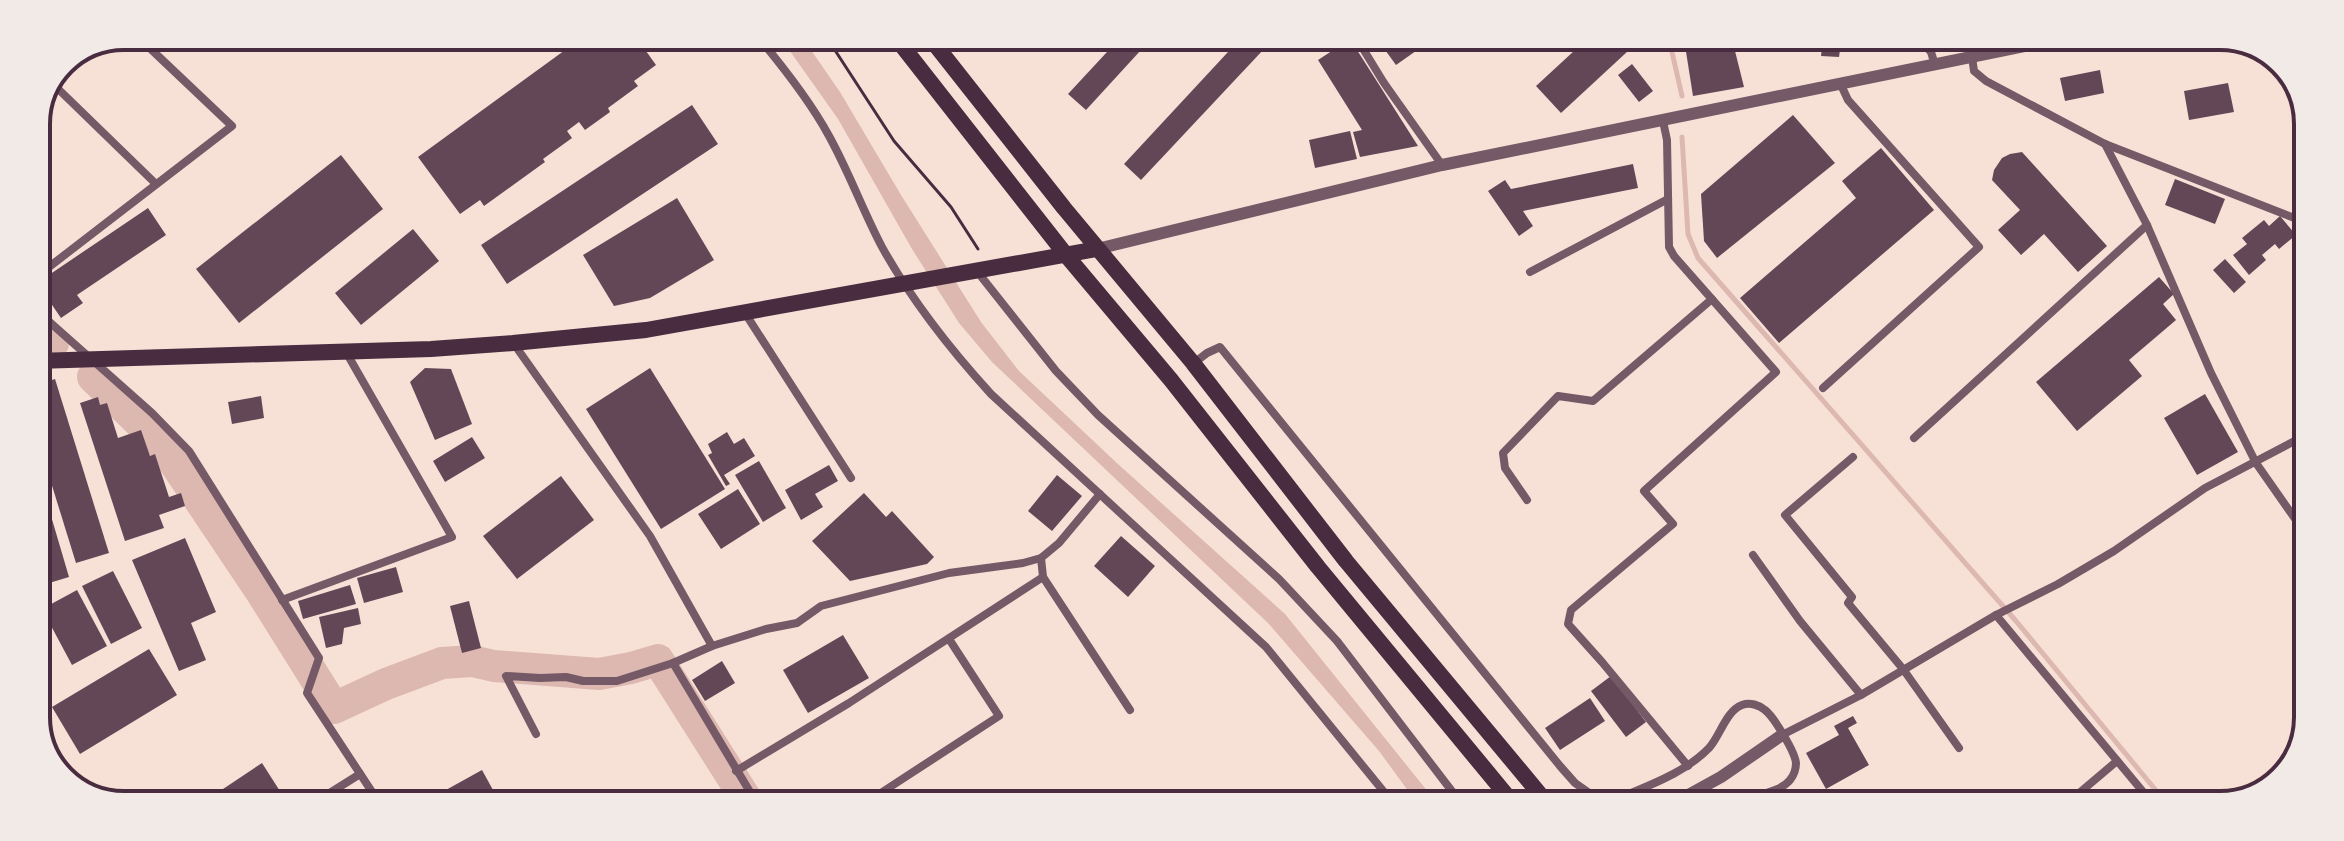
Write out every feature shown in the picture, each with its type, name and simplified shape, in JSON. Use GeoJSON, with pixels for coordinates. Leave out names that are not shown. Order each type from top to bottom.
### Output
{"type":"FeatureCollection","features":[{"type":"Feature","properties":{"kind":"main road"},"geometry":{"type":"LineString","coordinates":[[905,50],[1066,255],[1503,791]]}},
{"type":"Feature","properties":{"kind":"main road"},"geometry":{"type":"LineString","coordinates":[[939,50],[1097,249],[1193,363],[1346,561],[1537,791]]}},
{"type":"Feature","properties":{"kind":"main road"},"geometry":{"type":"LineString","coordinates":[[50,360],[346,352],[513,343],[646,330],[1097,249]]}},
{"type":"Feature","properties":{"kind":"street"},"geometry":{"type":"LineString","coordinates":[[50,266],[232,126],[152,50]]}},
{"type":"Feature","properties":{"kind":"street"},"geometry":{"type":"LineString","coordinates":[[768,50],[801,91],[829,136],[882,247],[913,283],[951,350],[991,394],[1266,647],[1383,791]]}},
{"type":"Feature","properties":{"kind":"street"},"geometry":{"type":"LineString","coordinates":[[1364,50],[1442,165]]}},
{"type":"Feature","properties":{"kind":"street"},"geometry":{"type":"LineString","coordinates":[[1929,50],[1935,65]]}},
{"type":"Feature","properties":{"kind":"street"},"geometry":{"type":"LineString","coordinates":[[1097,249],[1442,165],[2006,50]]}},
{"type":"Feature","properties":{"kind":"street"},"geometry":{"type":"LineString","coordinates":[[1972,57],[1974,71],[1986,81],[2105,144],[2294,218]]}},
{"type":"Feature","properties":{"kind":"street"},"geometry":{"type":"LineString","coordinates":[[1823,388],[1979,247],[1848,100],[1841,85]]}},
{"type":"Feature","properties":{"kind":"street"},"geometry":{"type":"LineString","coordinates":[[59,90],[156,184]]}},
{"type":"Feature","properties":{"kind":"street"},"geometry":{"type":"LineString","coordinates":[[1663,121],[1667,140],[1669,247],[1776,372],[1644,491],[1673,524],[1571,610],[1568,624],[1688,766]]}},
{"type":"Feature","properties":{"kind":"street"},"geometry":{"type":"LineString","coordinates":[[2105,144],[2147,225],[2211,373],[2256,463],[2294,517]]}},
{"type":"Feature","properties":{"kind":"street"},"geometry":{"type":"LineString","coordinates":[[1530,272],[1668,199]]}},
{"type":"Feature","properties":{"kind":"street"},"geometry":{"type":"LineString","coordinates":[[1914,438],[2147,225]]}},
{"type":"Feature","properties":{"kind":"street"},"geometry":{"type":"LineString","coordinates":[[970,271],[1098,415],[1279,579],[1337,641],[1452,791]]}},
{"type":"Feature","properties":{"kind":"street"},"geometry":{"type":"LineString","coordinates":[[1527,500],[1505,468],[1503,453],[1558,396],[1593,401],[1712,299]]}},
{"type":"Feature","properties":{"kind":"street"},"geometry":{"type":"LineString","coordinates":[[745,313],[851,478]]}},
{"type":"Feature","properties":{"kind":"street"},"geometry":{"type":"LineString","coordinates":[[50,323],[152,413],[189,451],[319,658],[307,693],[371,791]]}},
{"type":"Feature","properties":{"kind":"street"},"geometry":{"type":"LineString","coordinates":[[513,343],[650,536],[712,646]]}},
{"type":"Feature","properties":{"kind":"street"},"geometry":{"type":"LineString","coordinates":[[1193,363],[1220,347],[1560,766],[1587,791]]}},
{"type":"Feature","properties":{"kind":"street"},"geometry":{"type":"LineString","coordinates":[[282,600],[452,537],[346,352]]}},
{"type":"Feature","properties":{"kind":"street"},"geometry":{"type":"LineString","coordinates":[[1696,791],[1782,735],[1861,695],[1996,615],[2058,584],[2114,551],[2205,488],[2294,441]]}},
{"type":"Feature","properties":{"kind":"street"},"geometry":{"type":"LineString","coordinates":[[1853,457],[1785,515],[1852,597],[1848,603],[1903,669],[1959,748]]}},
{"type":"Feature","properties":{"kind":"street"},"geometry":{"type":"LineString","coordinates":[[536,734],[506,676],[617,681],[673,663],[712,646],[797,623],[821,606],[949,573],[1041,558],[1059,543],[1100,494]]}},
{"type":"Feature","properties":{"kind":"street"},"geometry":{"type":"LineString","coordinates":[[1753,555],[1800,621],[1861,695]]}},
{"type":"Feature","properties":{"kind":"street"},"geometry":{"type":"LineString","coordinates":[[1041,558],[1043,577],[1130,710]]}},
{"type":"Feature","properties":{"kind":"street"},"geometry":{"type":"LineString","coordinates":[[736,771],[849,703],[1043,577]]}},
{"type":"Feature","properties":{"kind":"street"},"geometry":{"type":"LineString","coordinates":[[1996,615],[2142,791]]}},
{"type":"Feature","properties":{"kind":"street"},"geometry":{"type":"LineString","coordinates":[[884,791],[999,716],[949,639]]}},
{"type":"Feature","properties":{"kind":"street"},"geometry":{"type":"LineString","coordinates":[[673,663],[749,791]]}},
{"type":"Feature","properties":{"kind":"street"},"geometry":{"type":"LineString","coordinates":[[1634,791],[1688,766],[1708,749],[1735,709],[1744,704],[1754,704],[1766,711],[1795,758],[1794,776],[1781,788],[1770,791]]}},
{"type":"Feature","properties":{"kind":"street"},"geometry":{"type":"LineString","coordinates":[[2082,791],[2117,761]]}},
{"type":"Feature","properties":{"kind":"street"},"geometry":{"type":"LineString","coordinates":[[333,791],[360,774]]}},
{"type":"Feature","properties":{"kind":"path"},"geometry":{"type":"LineString","coordinates":[[835,50],[894,141],[951,207],[978,249]]}},
{"type":"Feature","properties":{"kind":"shaded area"},"geometry":{"type":"Polygon","coordinates":[[[789,50],[811,50],[981,322],[1019,371],[1285,614],[1427,791],[1408,791],[1379,751],[1269,624],[992,362],[959,323],[912,249],[838,119],[789,50]]]}},
{"type":"Feature","properties":{"kind":"building"},"geometry":{"type":"Polygon","coordinates":[[[565,50],[645,50],[656,65],[634,81],[638,86],[608,108],[610,112],[585,130],[579,122],[567,131],[572,138],[543,159],[545,162],[484,206],[480,200],[460,214],[418,157],[565,50]]]}},
{"type":"Feature","properties":{"kind":"building"},"geometry":{"type":"Polygon","coordinates":[[[1109,50],[1141,50],[1086,110],[1068,94],[1109,50]]]}},
{"type":"Feature","properties":{"kind":"building"},"geometry":{"type":"Polygon","coordinates":[[[1230,50],[1263,50],[1141,180],[1124,164],[1230,50]]]}},
{"type":"Feature","properties":{"kind":"building"},"geometry":{"type":"Polygon","coordinates":[[[1333,50],[1357,50],[1418,146],[1360,157],[1353,132],[1362,130],[1318,60],[1333,50]]]}},
{"type":"Feature","properties":{"kind":"building"},"geometry":{"type":"Polygon","coordinates":[[[1385,50],[1417,50],[1396,65],[1385,50]]]}},
{"type":"Feature","properties":{"kind":"building"},"geometry":{"type":"Polygon","coordinates":[[[1575,50],[1629,50],[1561,113],[1536,86],[1575,50]]]}},
{"type":"Feature","properties":{"kind":"building"},"geometry":{"type":"Polygon","coordinates":[[[1686,50],[1735,50],[1744,87],[1693,96],[1686,50]]]}},
{"type":"Feature","properties":{"kind":"building"},"geometry":{"type":"Polygon","coordinates":[[[1822,50],[1840,50],[1839,57],[1821,56],[1822,50]]]}},
{"type":"Feature","properties":{"kind":"building"},"geometry":{"type":"Polygon","coordinates":[[[1632,64],[1653,91],[1639,102],[1618,75],[1632,64]]]}},
{"type":"Feature","properties":{"kind":"building"},"geometry":{"type":"Polygon","coordinates":[[[2100,70],[2104,93],[2065,101],[2060,78],[2100,70]]]}},
{"type":"Feature","properties":{"kind":"building"},"geometry":{"type":"Polygon","coordinates":[[[2228,83],[2234,112],[2189,120],[2184,91],[2228,83]]]}},
{"type":"Feature","properties":{"kind":"building"},"geometry":{"type":"Polygon","coordinates":[[[692,105],[718,144],[507,284],[481,245],[692,105]]]}},
{"type":"Feature","properties":{"kind":"building"},"geometry":{"type":"Polygon","coordinates":[[[1793,115],[1835,163],[1717,258],[1704,241],[1701,194],[1793,115]]]}},
{"type":"Feature","properties":{"kind":"building"},"geometry":{"type":"Polygon","coordinates":[[[1350,131],[1357,159],[1315,168],[1309,140],[1350,131]]]}},
{"type":"Feature","properties":{"kind":"building"},"geometry":{"type":"Polygon","coordinates":[[[1881,148],[1934,210],[1779,343],[1740,298],[1856,198],[1842,181],[1881,148]]]}},
{"type":"Feature","properties":{"kind":"building"},"geometry":{"type":"Polygon","coordinates":[[[2022,152],[2107,246],[2078,272],[2044,234],[2021,255],[1998,230],[2020,210],[1992,180],[1994,170],[2002,158],[2022,152]]]}},
{"type":"Feature","properties":{"kind":"building"},"geometry":{"type":"Polygon","coordinates":[[[341,155],[383,209],[239,323],[196,269],[341,155]]]}},
{"type":"Feature","properties":{"kind":"building"},"geometry":{"type":"Polygon","coordinates":[[[1633,164],[1638,188],[1523,211],[1533,226],[1519,236],[1488,191],[1505,180],[1511,189],[1633,164]]]}},
{"type":"Feature","properties":{"kind":"building"},"geometry":{"type":"Polygon","coordinates":[[[2175,179],[2225,199],[2215,224],[2165,205],[2175,179]]]}},
{"type":"Feature","properties":{"kind":"building"},"geometry":{"type":"Polygon","coordinates":[[[677,198],[714,260],[650,298],[614,306],[583,255],[677,198]]]}},
{"type":"Feature","properties":{"kind":"building"},"geometry":{"type":"Polygon","coordinates":[[[148,208],[166,235],[77,295],[83,303],[61,318],[50,302],[50,274],[148,208]]]}},
{"type":"Feature","properties":{"kind":"building"},"geometry":{"type":"Polygon","coordinates":[[[2280,216],[2294,237],[2279,249],[2275,244],[2262,255],[2266,260],[2249,275],[2233,255],[2247,244],[2242,238],[2264,220],[2269,226],[2280,216]]]}},
{"type":"Feature","properties":{"kind":"building"},"geometry":{"type":"Polygon","coordinates":[[[413,229],[439,261],[361,325],[335,293],[413,229]]]}},
{"type":"Feature","properties":{"kind":"building"},"geometry":{"type":"Polygon","coordinates":[[[2225,259],[2246,282],[2234,293],[2213,270],[2225,259]]]}},
{"type":"Feature","properties":{"kind":"building"},"geometry":{"type":"Polygon","coordinates":[[[2159,277],[2174,294],[2163,304],[2176,320],[2129,360],[2142,376],[2077,431],[2036,382],[2159,277]]]}},
{"type":"Feature","properties":{"kind":"building"},"geometry":{"type":"Polygon","coordinates":[[[425,368],[451,369],[472,424],[435,440],[410,382],[425,368]]]}},
{"type":"Feature","properties":{"kind":"building"},"geometry":{"type":"Polygon","coordinates":[[[650,368],[725,489],[661,529],[586,409],[650,368]]]}},
{"type":"Feature","properties":{"kind":"building"},"geometry":{"type":"Polygon","coordinates":[[[55,379],[109,553],[76,563],[50,479],[50,381],[55,379]]]}},
{"type":"Feature","properties":{"kind":"building"},"geometry":{"type":"Polygon","coordinates":[[[2205,394],[2238,452],[2197,475],[2164,418],[2205,394]]]}},
{"type":"Feature","properties":{"kind":"building"},"geometry":{"type":"Polygon","coordinates":[[[261,396],[264,418],[232,424],[228,402],[261,396]]]}},
{"type":"Feature","properties":{"kind":"building"},"geometry":{"type":"Polygon","coordinates":[[[98,397],[100,405],[107,403],[118,438],[141,430],[150,456],[155,454],[169,497],[181,493],[185,506],[159,515],[164,528],[125,541],[80,403],[98,397]]]}},
{"type":"Feature","properties":{"kind":"building"},"geometry":{"type":"Polygon","coordinates":[[[727,432],[734,444],[744,438],[755,456],[724,475],[730,484],[726,486],[708,455],[712,453],[708,444],[727,432]]]}},
{"type":"Feature","properties":{"kind":"building"},"geometry":{"type":"Polygon","coordinates":[[[472,437],[485,458],[445,482],[433,461],[472,437]]]}},
{"type":"Feature","properties":{"kind":"building"},"geometry":{"type":"Polygon","coordinates":[[[759,461],[786,508],[763,522],[735,475],[759,461]]]}},
{"type":"Feature","properties":{"kind":"building"},"geometry":{"type":"Polygon","coordinates":[[[829,465],[838,481],[815,494],[823,507],[801,520],[785,490],[829,465]]]}},
{"type":"Feature","properties":{"kind":"building"},"geometry":{"type":"Polygon","coordinates":[[[1057,475],[1082,496],[1052,531],[1028,511],[1057,475]]]}},
{"type":"Feature","properties":{"kind":"building"},"geometry":{"type":"Polygon","coordinates":[[[561,476],[594,520],[517,579],[483,536],[561,476]]]}},
{"type":"Feature","properties":{"kind":"building"},"geometry":{"type":"Polygon","coordinates":[[[738,489],[760,524],[721,549],[698,514],[738,489]]]}},
{"type":"Feature","properties":{"kind":"building"},"geometry":{"type":"Polygon","coordinates":[[[864,493],[886,517],[892,511],[934,557],[927,564],[850,581],[812,541],[864,493]]]}},
{"type":"Feature","properties":{"kind":"building"},"geometry":{"type":"Polygon","coordinates":[[[50,513],[69,577],[50,583],[50,513]]]}},
{"type":"Feature","properties":{"kind":"building"},"geometry":{"type":"Polygon","coordinates":[[[1121,536],[1155,566],[1128,597],[1094,566],[1121,536]]]}},
{"type":"Feature","properties":{"kind":"building"},"geometry":{"type":"Polygon","coordinates":[[[185,538],[216,612],[191,623],[206,660],[179,671],[132,560],[185,538]]]}},
{"type":"Feature","properties":{"kind":"building"},"geometry":{"type":"Polygon","coordinates":[[[396,567],[403,592],[364,603],[357,578],[396,567]]]}},
{"type":"Feature","properties":{"kind":"building"},"geometry":{"type":"Polygon","coordinates":[[[113,571],[142,628],[111,644],[82,586],[113,571]]]}},
{"type":"Feature","properties":{"kind":"building"},"geometry":{"type":"Polygon","coordinates":[[[350,585],[356,604],[303,619],[298,601],[350,585]]]}},
{"type":"Feature","properties":{"kind":"building"},"geometry":{"type":"Polygon","coordinates":[[[77,590],[107,646],[72,665],[50,624],[50,605],[77,590]]]}},
{"type":"Feature","properties":{"kind":"building"},"geometry":{"type":"Polygon","coordinates":[[[469,601],[481,648],[462,653],[450,606],[469,601]]]}},
{"type":"Feature","properties":{"kind":"building"},"geometry":{"type":"Polygon","coordinates":[[[358,608],[361,624],[344,628],[342,644],[326,648],[319,617],[358,608]]]}},
{"type":"Feature","properties":{"kind":"building"},"geometry":{"type":"Polygon","coordinates":[[[843,635],[869,678],[808,713],[783,670],[843,635]]]}},
{"type":"Feature","properties":{"kind":"building"},"geometry":{"type":"Polygon","coordinates":[[[149,649],[177,695],[80,754],[52,707],[149,649]]]}},
{"type":"Feature","properties":{"kind":"building"},"geometry":{"type":"Polygon","coordinates":[[[722,661],[735,683],[705,701],[692,680],[722,661]]]}},
{"type":"Feature","properties":{"kind":"building"},"geometry":{"type":"Polygon","coordinates":[[[1611,676],[1646,722],[1626,737],[1591,691],[1611,676]]]}},
{"type":"Feature","properties":{"kind":"building"},"geometry":{"type":"Polygon","coordinates":[[[1590,698],[1605,721],[1560,750],[1545,728],[1590,698]]]}},
{"type":"Feature","properties":{"kind":"building"},"geometry":{"type":"Polygon","coordinates":[[[1853,716],[1857,723],[1848,728],[1869,765],[1826,789],[1806,753],[1839,735],[1834,726],[1853,716]]]}},
{"type":"Feature","properties":{"kind":"building"},"geometry":{"type":"Polygon","coordinates":[[[262,763],[280,791],[220,791],[262,763]]]}},
{"type":"Feature","properties":{"kind":"building"},"geometry":{"type":"Polygon","coordinates":[[[482,770],[493,790],[491,791],[444,791],[482,770]]]}},
{"type":"Feature","properties":{"kind":"waterway"},"geometry":{"type":"LineString","coordinates":[[1672,50],[1682,96]]}},
{"type":"Feature","properties":{"kind":"waterway"},"geometry":{"type":"LineString","coordinates":[[1682,137],[1688,234],[1698,258],[2016,621],[2156,791]]}},
{"type":"Feature","properties":{"kind":"waterway"},"geometry":{"type":"LineString","coordinates":[[50,340],[53,343]]}},
{"type":"Feature","properties":{"kind":"waterway"},"geometry":{"type":"LineString","coordinates":[[93,377],[162,444],[260,590],[334,708],[442,663],[472,661],[494,666],[599,674],[658,660],[741,791]]}}]}
